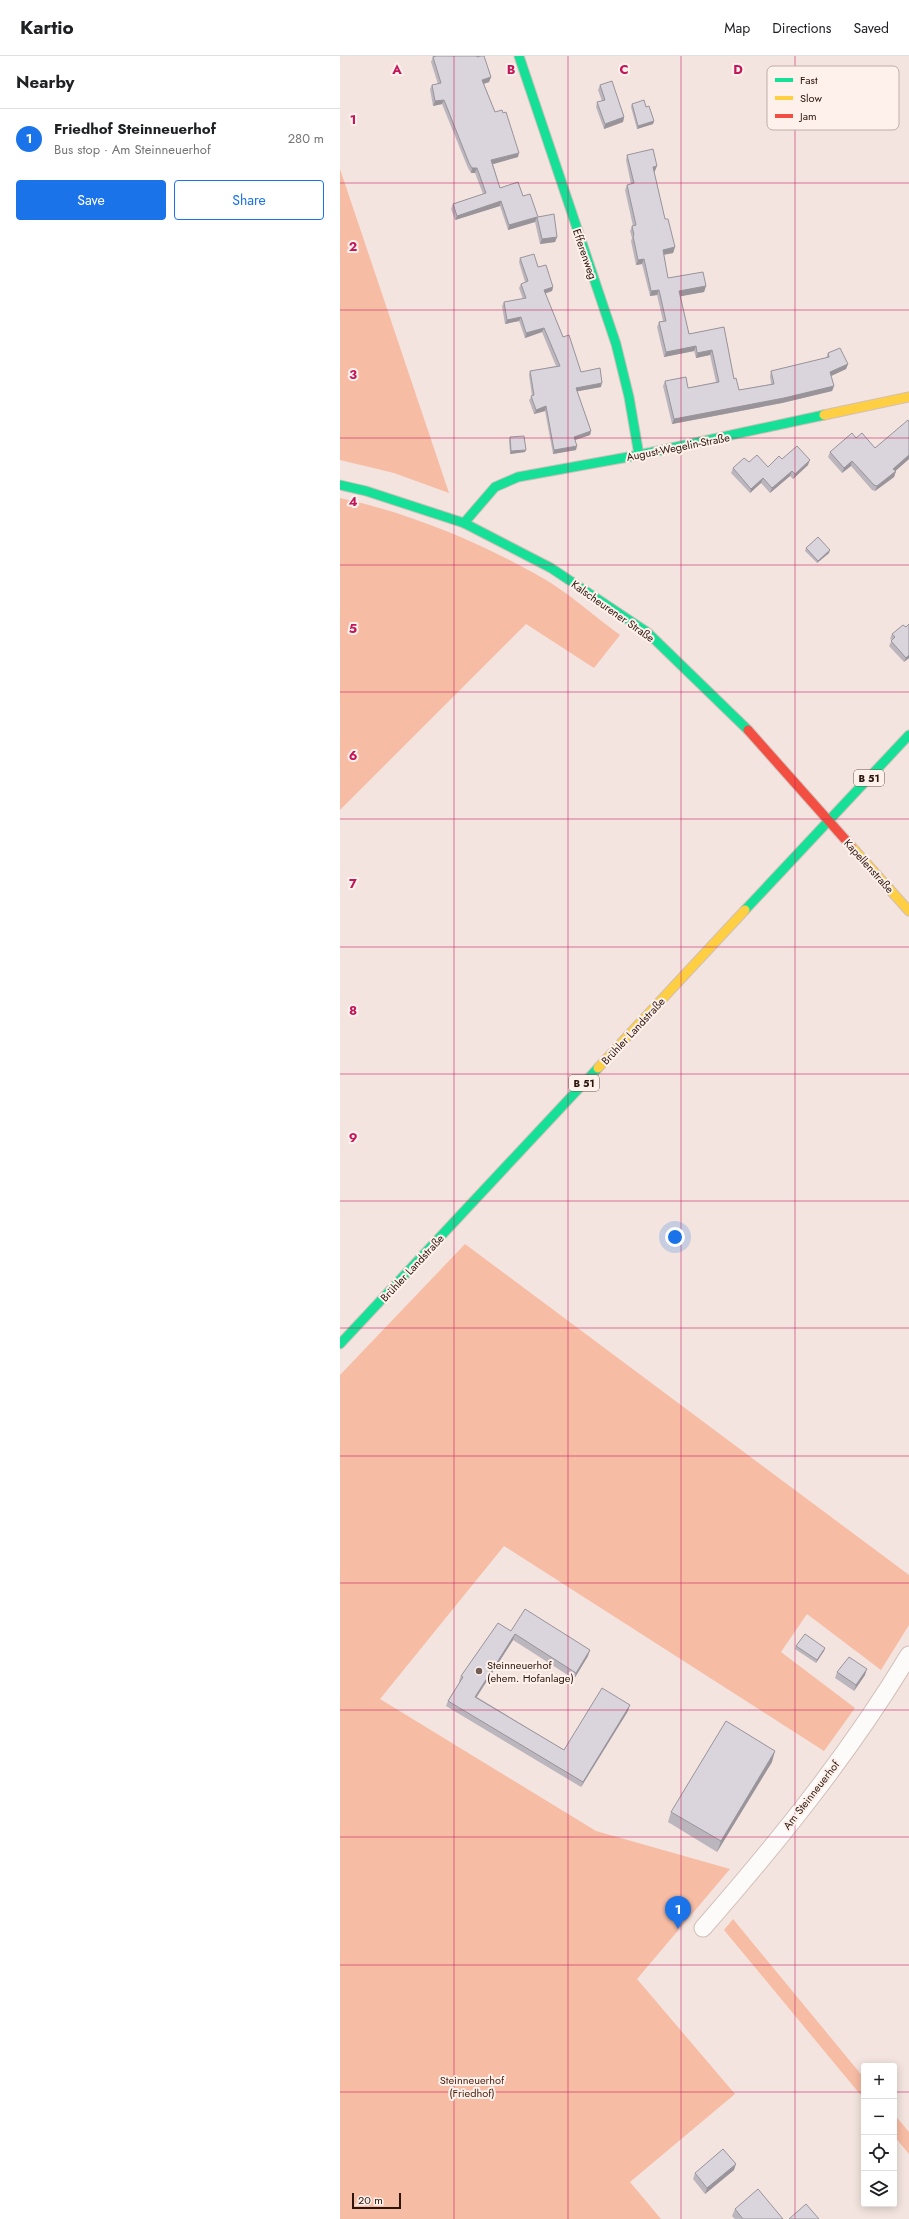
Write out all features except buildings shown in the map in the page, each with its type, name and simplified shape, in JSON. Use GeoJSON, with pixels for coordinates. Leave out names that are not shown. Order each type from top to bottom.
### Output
{"type":"FeatureCollection","features":[{"type":"Feature","properties":{"kind":"main road","name":"Efferenweg"},"geometry":{"type":"LineString","coordinates":[[519,56],[616,344],[629,396],[639,455]]}},
{"type":"Feature","properties":{"kind":"main road","name":"August-Wegelin-Straße"},"geometry":{"type":"LineString","coordinates":[[464,523],[495,487],[518,477],[639,455],[909,397]]}},
{"type":"Feature","properties":{"kind":"main road","name":"Kalscheurener Straße"},"geometry":{"type":"LineString","coordinates":[[340,485],[366,491],[464,523],[551,568],[647,632],[741,722],[828,822]]}},
{"type":"Feature","properties":{"kind":"main road","name":"Brühler Landstraße"},"geometry":{"type":"LineString","coordinates":[[340,1344],[909,735]]}},
{"type":"Feature","properties":{"kind":"main road","name":"Kapellenstraße"},"geometry":{"type":"LineString","coordinates":[[828,822],[909,911]]}},
{"type":"Feature","properties":{"kind":"street","name":"Am Steinneuerhof"},"geometry":{"type":"LineString","coordinates":[[703,1928],[735,1891],[828,1776],[880,1703],[909,1655]]}},
{"type":"Feature","properties":{"kind":"green space"},"geometry":{"type":"Polygon","coordinates":[[[340,169],[449,493],[394,473],[340,460],[340,169]]]}},
{"type":"Feature","properties":{"kind":"green space"},"geometry":{"type":"Polygon","coordinates":[[[340,498],[366,504],[418,520],[493,552],[551,583],[620,635],[594,668],[526,624],[340,810],[340,498]]]}},
{"type":"Feature","properties":{"kind":"green space","name":"Steinneuerhof (Friedhof)"},"geometry":{"type":"Polygon","coordinates":[[[465,1244],[909,1575],[909,1625],[881,1670],[807,1614],[781,1652],[855,1708],[824,1751],[504,1546],[380,1699],[596,1831],[730,1869],[637,1979],[735,2094],[630,2182],[661,2219],[340,2219],[340,1375],[465,1244]]]}},
{"type":"Feature","properties":{"kind":"green space"},"geometry":{"type":"Polygon","coordinates":[[[733,1919],[861,2074],[861,2095],[724,1930],[733,1919]]]}},
{"type":"Feature","properties":{"kind":"green space"},"geometry":{"type":"Polygon","coordinates":[[[897,2118],[909,2132],[909,2154],[897,2140],[897,2118]]]}},
{"type":"Feature","properties":{"kind":"traffic: fast"},"geometry":{"type":"LineString","coordinates":[[519,56],[616,344],[629,397],[639,455]]}},
{"type":"Feature","properties":{"kind":"traffic: fast"},"geometry":{"type":"LineString","coordinates":[[464,523],[495,487],[518,477],[639,455],[824,415]]}},
{"type":"Feature","properties":{"kind":"traffic: fast"},"geometry":{"type":"LineString","coordinates":[[340,485],[366,491],[464,523],[551,568],[647,632],[748,730]]}},
{"type":"Feature","properties":{"kind":"traffic: fast"},"geometry":{"type":"LineString","coordinates":[[745,910],[909,735]]}},
{"type":"Feature","properties":{"kind":"traffic: fast"},"geometry":{"type":"LineString","coordinates":[[340,1344],[598,1068]]}},
{"type":"Feature","properties":{"kind":"traffic: slow"},"geometry":{"type":"LineString","coordinates":[[824,415],[909,397]]}},
{"type":"Feature","properties":{"kind":"traffic: slow"},"geometry":{"type":"LineString","coordinates":[[851,846],[909,911]]}},
{"type":"Feature","properties":{"kind":"traffic: slow"},"geometry":{"type":"LineString","coordinates":[[598,1068],[745,910]]}},
{"type":"Feature","properties":{"kind":"traffic: jam"},"geometry":{"type":"LineString","coordinates":[[748,730],[851,846]]}},
{"type":"Feature","properties":{"kind":"place","name":"Steinneuerhof (ehem. Hofanlage)"},"geometry":{"type":"Point","coordinates":[479,1671]}},
{"type":"Feature","properties":{"kind":"place","name":"Friedhof Steinneuerhof"},"geometry":{"type":"Point","coordinates":[678,1929]}}]}
